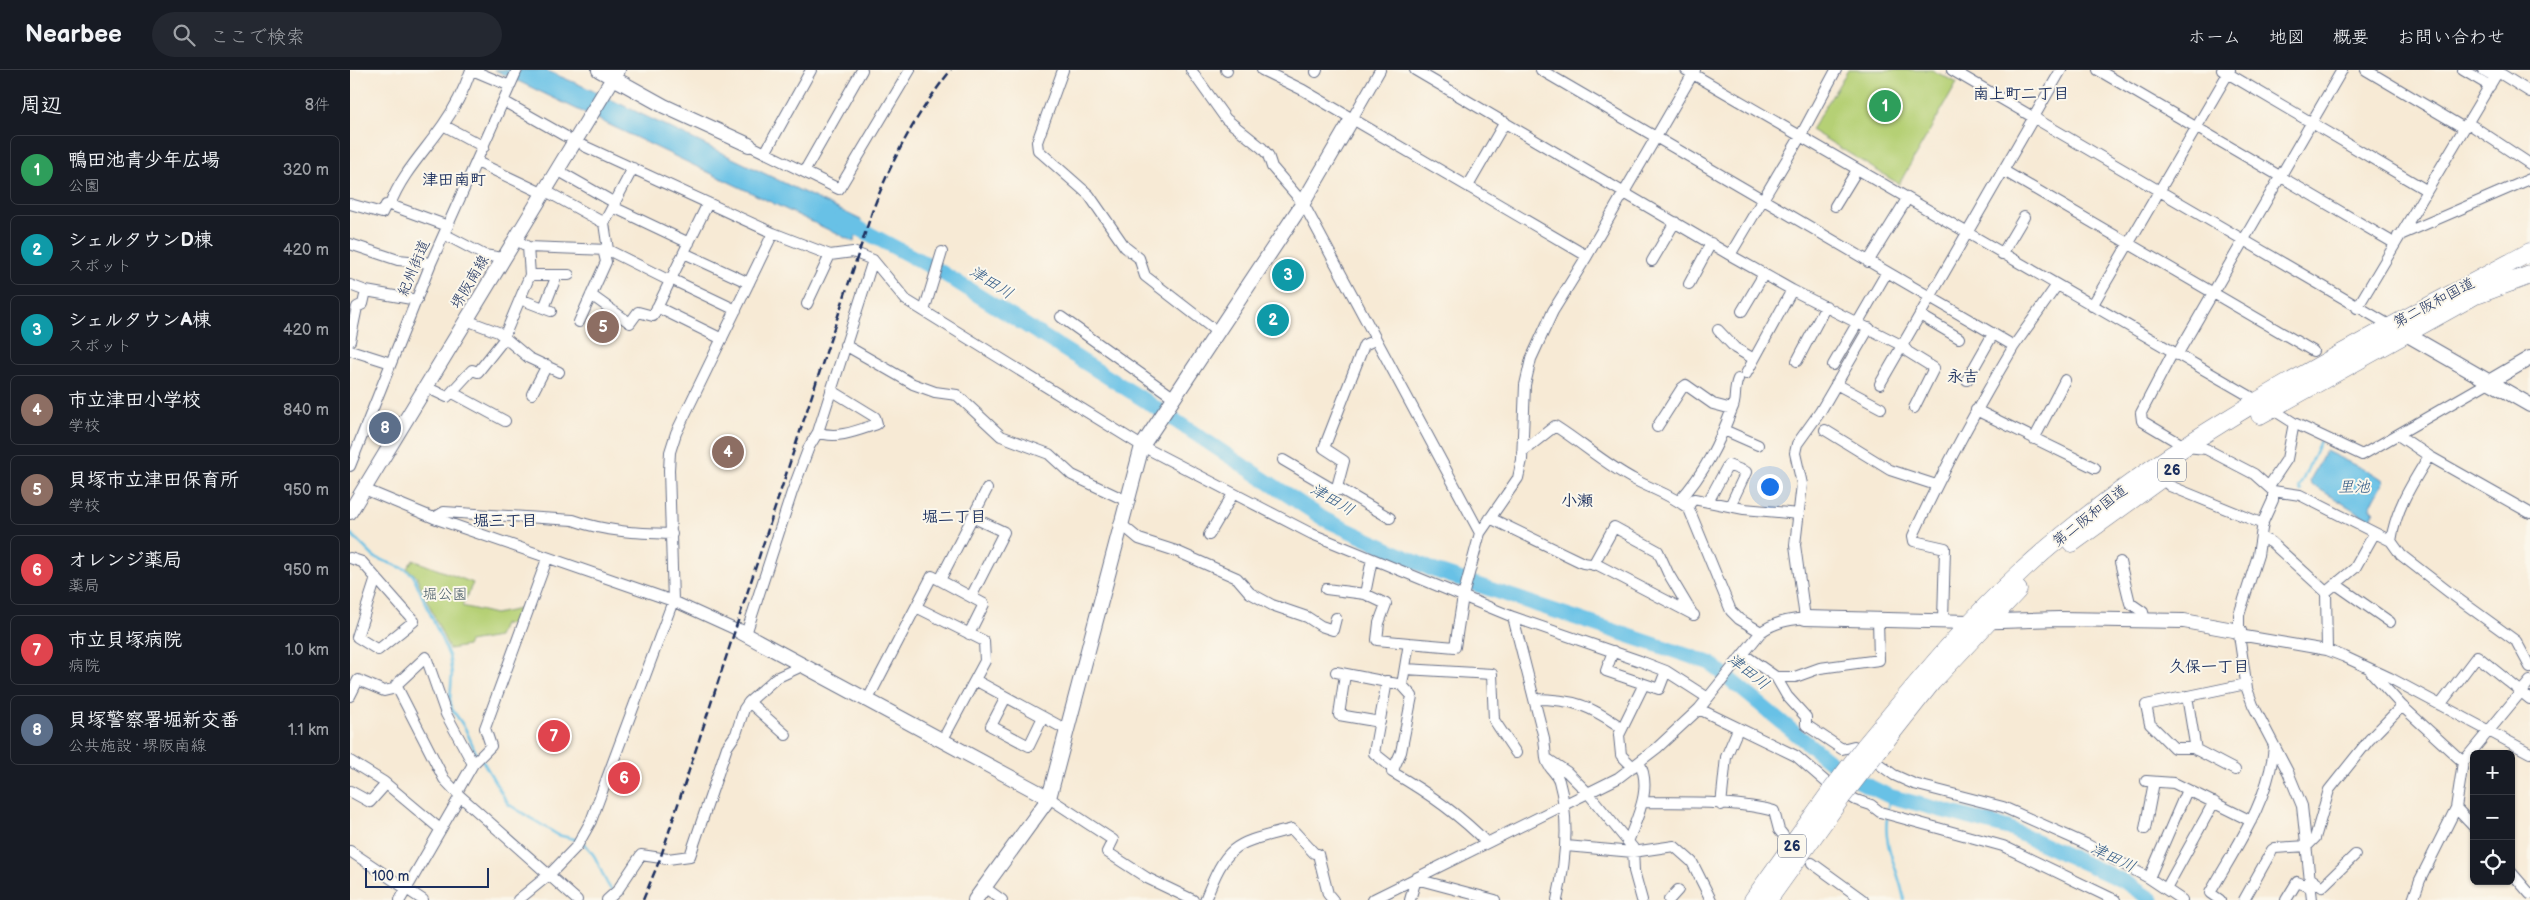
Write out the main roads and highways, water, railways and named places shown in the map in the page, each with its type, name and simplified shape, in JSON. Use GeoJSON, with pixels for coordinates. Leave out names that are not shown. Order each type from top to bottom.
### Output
{"type":"FeatureCollection","features":[{"type":"Feature","properties":{"kind":"highway","name":"26"},"geometry":{"type":"LineString","coordinates":[[2452,294],[2474,273],[2530,241]]}},
{"type":"Feature","properties":{"kind":"highway","name":"第二阪和国道"},"geometry":{"type":"LineString","coordinates":[[2399,330],[2452,294],[2530,252]]}},
{"type":"Feature","properties":{"kind":"highway","name":"第二阪和国道"},"geometry":{"type":"LineString","coordinates":[[1753,900],[1870,750],[1926,671],[1969,622],[2022,571],[2076,525],[2129,485],[2186,447],[2266,405],[2399,330],[2476,294],[2530,264]]}},
{"type":"Feature","properties":{"kind":"highway","name":"26"},"geometry":{"type":"LineString","coordinates":[[2476,294],[2494,290],[2530,276]]}},
{"type":"Feature","properties":{"kind":"highway","name":"第二阪和国道"},"geometry":{"type":"LineString","coordinates":[[1870,750],[2014,593],[2064,550],[2161,478],[2206,449],[2266,405]]}},
{"type":"Feature","properties":{"kind":"highway","name":"第二阪和国道"},"geometry":{"type":"LineString","coordinates":[[1768,900],[1836,795]]}},
{"type":"Feature","properties":{"kind":"water"},"geometry":{"type":"Polygon","coordinates":[[[495,70],[545,70],[585,87],[861,220],[854,242],[495,70]]]}},
{"type":"Feature","properties":{"kind":"water","name":"里池"},"geometry":{"type":"Polygon","coordinates":[[[2326,451],[2383,479],[2384,482],[2371,505],[2371,509],[2374,512],[2370,520],[2311,484],[2310,480],[2326,451]]]}},
{"type":"Feature","properties":{"kind":"waterway","name":"津田川"},"geometry":{"type":"LineString","coordinates":[[841,219],[941,272],[1141,398],[1324,519],[1433,570],[1710,663],[1846,775],[1889,796],[2008,828],[2125,882],[2152,900]]}},
{"type":"Feature","properties":{"kind":"waterway"},"geometry":{"type":"LineString","coordinates":[[2301,491],[2299,488],[2320,441]]}},
{"type":"Feature","properties":{"kind":"waterway"},"geometry":{"type":"LineString","coordinates":[[351,534],[374,557],[405,569],[413,575],[449,656],[452,674],[450,700],[452,709],[465,728],[477,755]]}},
{"type":"Feature","properties":{"kind":"waterway"},"geometry":{"type":"LineString","coordinates":[[481,758],[508,804],[558,835],[578,840]]}},
{"type":"Feature","properties":{"kind":"waterway"},"geometry":{"type":"LineString","coordinates":[[1888,808],[1889,796]]}},
{"type":"Feature","properties":{"kind":"waterway"},"geometry":{"type":"LineString","coordinates":[[1887,819],[1887,840],[1904,900]]}},
{"type":"Feature","properties":{"kind":"waterway"},"geometry":{"type":"LineString","coordinates":[[582,842],[593,854],[608,886],[613,892]]}},
{"type":"Feature","properties":{"kind":"railway"},"geometry":{"type":"LineString","coordinates":[[643,900],[660,859],[872,212],[897,155],[916,120],[951,70]]}},
{"type":"Feature","properties":{"kind":"place","name":"鴨田池青少年広場"},"geometry":{"type":"Point","coordinates":[1885,106]}},
{"type":"Feature","properties":{"kind":"place","name":"シェルタウンA棟"},"geometry":{"type":"Point","coordinates":[1288,275]}},
{"type":"Feature","properties":{"kind":"place","name":"シェルタウンD棟"},"geometry":{"type":"Point","coordinates":[1273,320]}},
{"type":"Feature","properties":{"kind":"place","name":"貝塚市立津田保育所"},"geometry":{"type":"Point","coordinates":[603,327]}},
{"type":"Feature","properties":{"kind":"place","name":"貝塚警察署堀新交番"},"geometry":{"type":"Point","coordinates":[385,428]}},
{"type":"Feature","properties":{"kind":"place","name":"市立津田小学校"},"geometry":{"type":"Point","coordinates":[728,452]}},
{"type":"Feature","properties":{"kind":"place","name":"市立貝塚病院"},"geometry":{"type":"Point","coordinates":[554,736]}},
{"type":"Feature","properties":{"kind":"place","name":"オレンジ薬局"},"geometry":{"type":"Point","coordinates":[624,778]}},
{"type":"Feature","properties":{"kind":"district","name":"南上町二丁目"},"geometry":{"type":"Point","coordinates":[2021,94]}},
{"type":"Feature","properties":{"kind":"district","name":"津田南町"},"geometry":{"type":"Point","coordinates":[454,180]}},
{"type":"Feature","properties":{"kind":"district","name":"永吉"},"geometry":{"type":"Point","coordinates":[1963,377]}},
{"type":"Feature","properties":{"kind":"district","name":"小瀬"},"geometry":{"type":"Point","coordinates":[1577,501]}},
{"type":"Feature","properties":{"kind":"district","name":"堀二丁目"},"geometry":{"type":"Point","coordinates":[954,517]}},
{"type":"Feature","properties":{"kind":"district","name":"堀三丁目"},"geometry":{"type":"Point","coordinates":[505,521]}},
{"type":"Feature","properties":{"kind":"district","name":"久保一丁目"},"geometry":{"type":"Point","coordinates":[2209,667]}},
{"type":"Feature","properties":{"kind":"park label","name":"堀公園"},"geometry":{"type":"Point","coordinates":[445,594]}}]}
